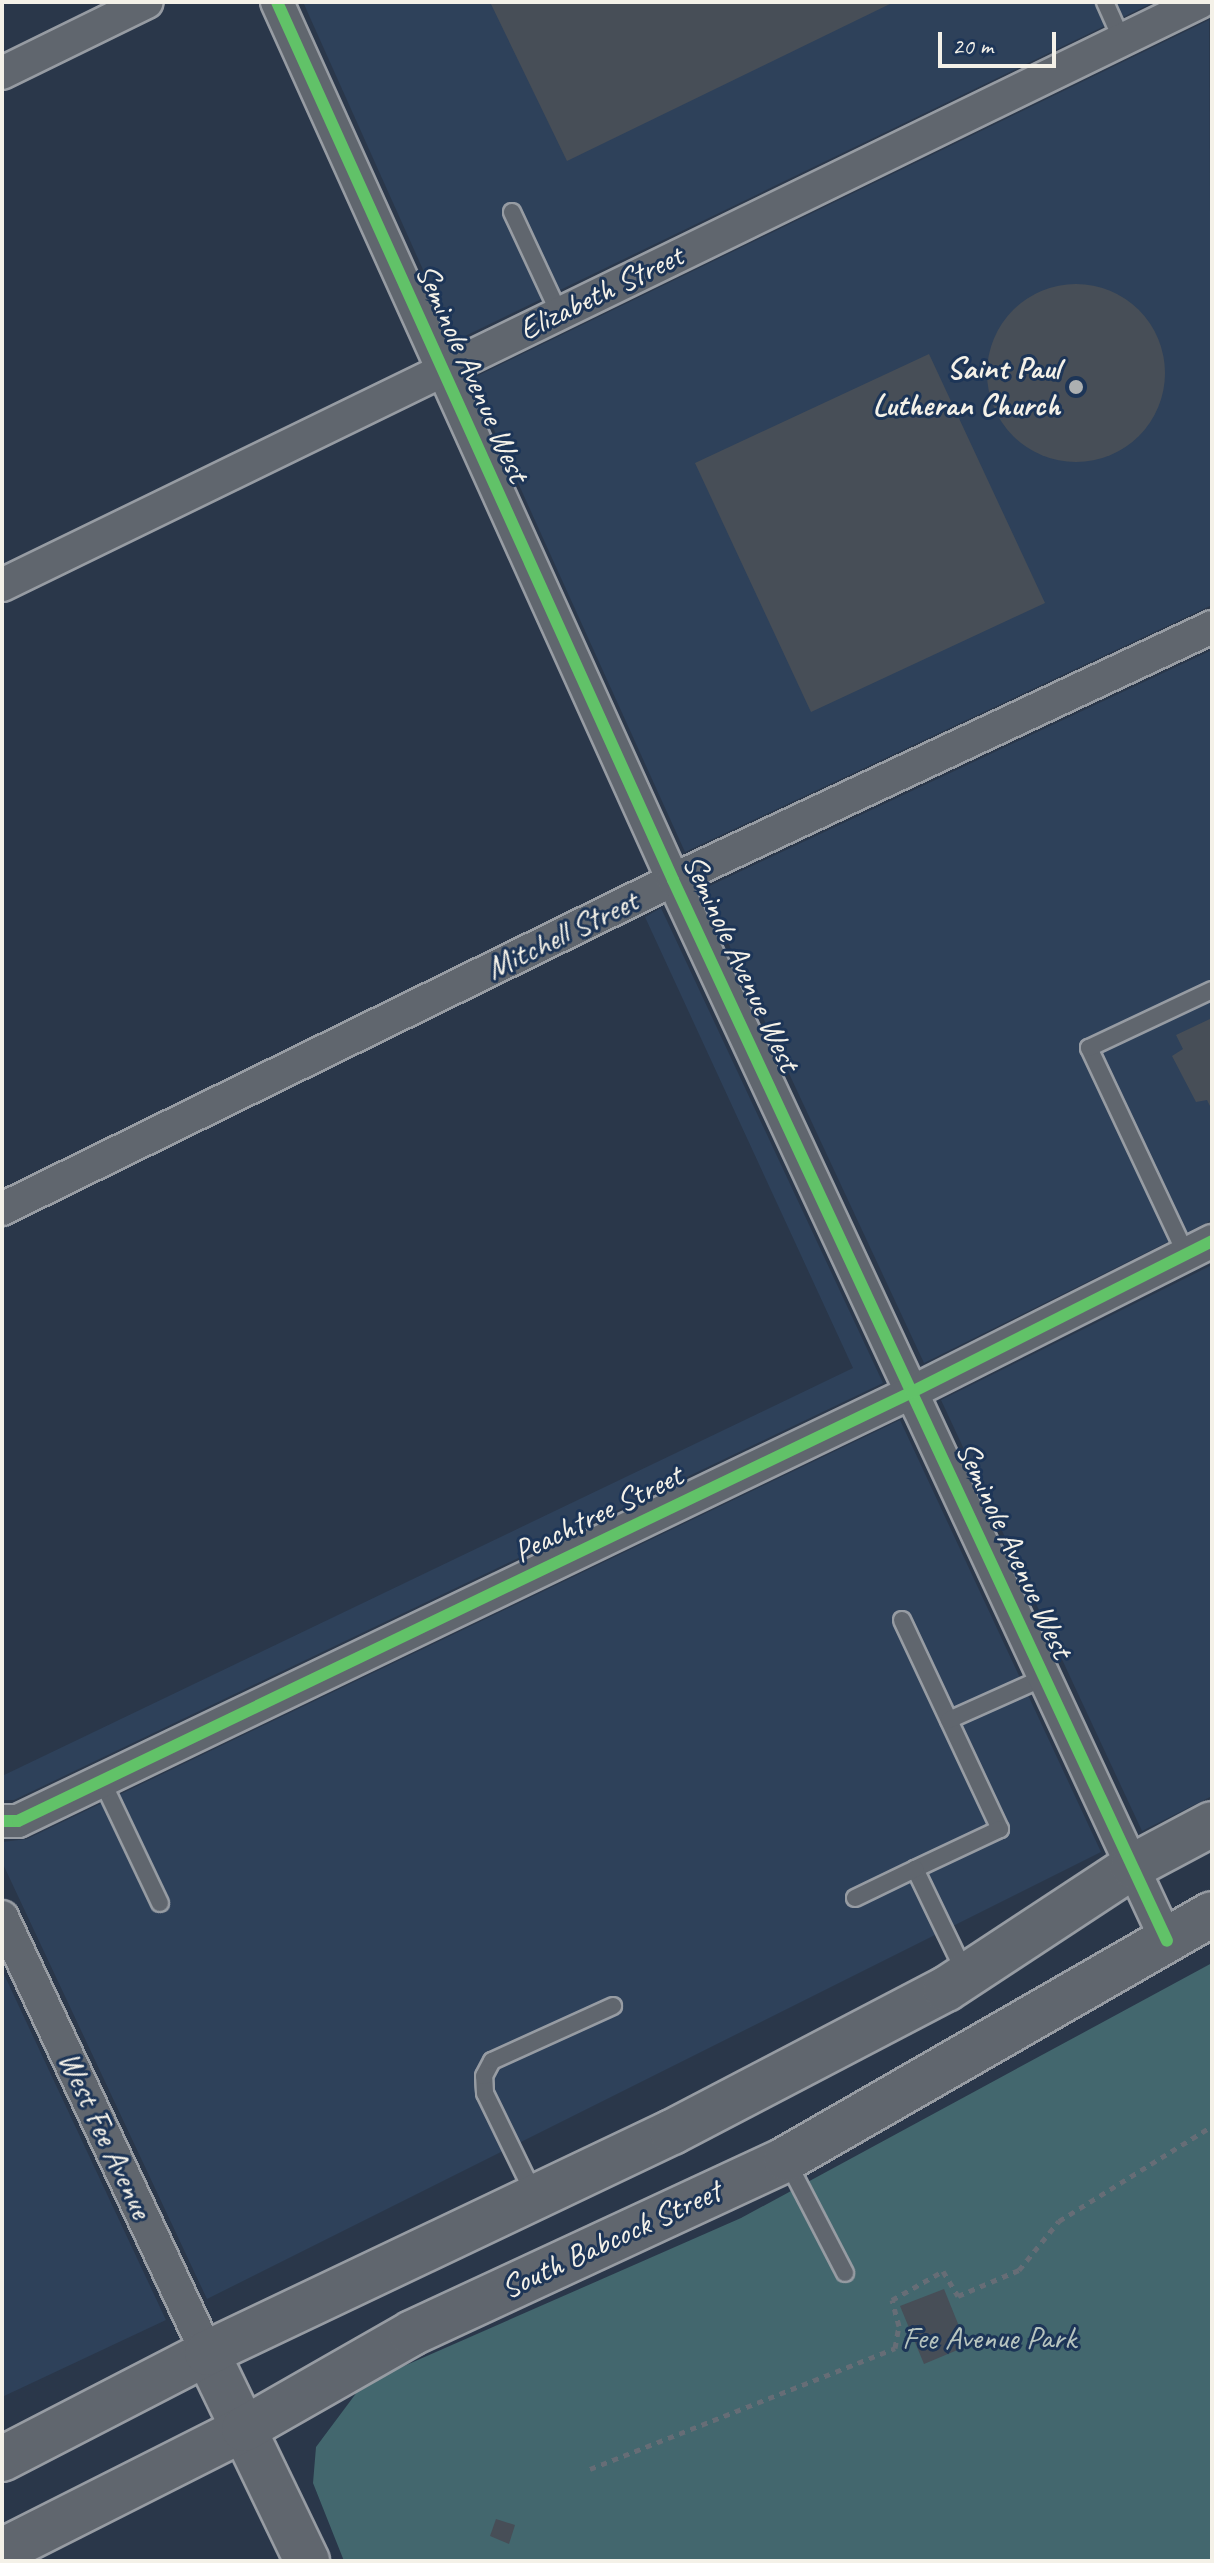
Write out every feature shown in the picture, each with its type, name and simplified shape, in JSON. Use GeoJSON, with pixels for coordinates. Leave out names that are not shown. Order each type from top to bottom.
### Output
{"type":"FeatureCollection","features":[{"type":"Feature","properties":{"kind":"main road"},"geometry":{"type":"LineString","coordinates":[[2,2459],[207,2353],[672,2132],[966,1976],[1133,1866],[1212,1824]]}},
{"type":"Feature","properties":{"kind":"main road","name":"South Babcock Street"},"geometry":{"type":"LineString","coordinates":[[2,2551],[244,2429],[412,2333],[786,2159],[1212,1914]]}},
{"type":"Feature","properties":{"kind":"main road"},"geometry":{"type":"LineString","coordinates":[[207,2353],[307,2561]]}},
{"type":"Feature","properties":{"kind":"street"},"geometry":{"type":"LineString","coordinates":[[2,73],[147,2]]}},
{"type":"Feature","properties":{"kind":"street","name":"Seminole Avenue West"},"geometry":{"type":"LineString","coordinates":[[277,2],[673,880],[1167,1941]]}},
{"type":"Feature","properties":{"kind":"street","name":"Elizabeth Street"},"geometry":{"type":"LineString","coordinates":[[2,585],[1200,2]]}},
{"type":"Feature","properties":{"kind":"street","name":"Mitchell Street"},"geometry":{"type":"LineString","coordinates":[[2,1209],[673,880],[1212,627]]}},
{"type":"Feature","properties":{"kind":"street","name":"Peachtree Street"},"geometry":{"type":"LineString","coordinates":[[2,1821],[18,1821],[102,1781],[912,1392],[1199,1248]]}},
{"type":"Feature","properties":{"kind":"street","name":"West Fee Avenue"},"geometry":{"type":"LineString","coordinates":[[2,1917],[207,2353]]}},
{"type":"Feature","properties":{"kind":"lane"},"geometry":{"type":"LineString","coordinates":[[1105,2],[1122,40]]}},
{"type":"Feature","properties":{"kind":"lane"},"geometry":{"type":"LineString","coordinates":[[512,212],[559,313]]}},
{"type":"Feature","properties":{"kind":"lane"},"geometry":{"type":"LineString","coordinates":[[1199,1248],[1089,1048],[1212,990]]}},
{"type":"Feature","properties":{"kind":"lane"},"geometry":{"type":"LineString","coordinates":[[855,1898],[1000,1829],[902,1620]]}},
{"type":"Feature","properties":{"kind":"lane"},"geometry":{"type":"LineString","coordinates":[[949,1720],[1045,1677]]}},
{"type":"Feature","properties":{"kind":"lane"},"geometry":{"type":"LineString","coordinates":[[102,1781],[160,1903]]}},
{"type":"Feature","properties":{"kind":"lane"},"geometry":{"type":"LineString","coordinates":[[915,1869],[966,1976]]}},
{"type":"Feature","properties":{"kind":"lane"},"geometry":{"type":"LineString","coordinates":[[535,2196],[485,2093],[484,2076],[492,2061],[613,2006]]}},
{"type":"Feature","properties":{"kind":"lane"},"geometry":{"type":"LineString","coordinates":[[786,2159],[845,2273]]}},
{"type":"Feature","properties":{"kind":"path"},"geometry":{"type":"LineString","coordinates":[[590,2469],[895,2348],[899,2326],[892,2300],[943,2271],[958,2296],[1002,2279],[1041,2248],[1059,2221],[1212,2126]]}},
{"type":"Feature","properties":{"kind":"shaded area"},"geometry":{"type":"Polygon","coordinates":[[[303,2],[1154,2],[455,341],[303,2]]]}},
{"type":"Feature","properties":{"kind":"shaded area"},"geometry":{"type":"Polygon","coordinates":[[[1209,20],[1212,605],[685,852],[471,379],[1209,20]]]}},
{"type":"Feature","properties":{"kind":"shaded area"},"geometry":{"type":"Polygon","coordinates":[[[1212,650],[1212,1220],[924,1363],[703,889],[1212,650]]]}},
{"type":"Feature","properties":{"kind":"shaded area"},"geometry":{"type":"Polygon","coordinates":[[[661,908],[883,1383],[14,1800],[2,1800],[2,1776],[853,1368],[645,917],[661,908]]]}},
{"type":"Feature","properties":{"kind":"shaded area"},"geometry":{"type":"Polygon","coordinates":[[[1212,1265],[1212,1796],[1142,1831],[941,1400],[1212,1265]]]}},
{"type":"Feature","properties":{"kind":"shaded area"},"geometry":{"type":"Polygon","coordinates":[[[900,1420],[1101,1852],[207,2299],[2,1862],[2,1842],[27,1839],[900,1420]]]}},
{"type":"Feature","properties":{"kind":"shaded area"},"geometry":{"type":"Polygon","coordinates":[[[2,1970],[166,2320],[2,2397],[2,1970]]]}},
{"type":"Feature","properties":{"kind":"green space","name":"Fee Avenue Park"},"geometry":{"type":"Polygon","coordinates":[[[1212,1963],[1212,2561],[344,2561],[313,2483],[316,2447],[363,2384],[741,2218],[1212,1963]]]}},
{"type":"Feature","properties":{"kind":"building"},"geometry":{"type":"Polygon","coordinates":[[[490,2],[894,2],[567,161],[490,2]]]}},
{"type":"Feature","properties":{"kind":"building","name":"Saint Paul Lutheran Church"},"geometry":{"type":"Polygon","coordinates":[[[1076,284],[1110,291],[1139,310],[1158,339],[1165,373],[1158,407],[1139,436],[1110,455],[1076,462],[1042,455],[1013,436],[994,407],[987,373],[994,339],[1013,310],[1042,291],[1076,284]]]}},
{"type":"Feature","properties":{"kind":"building"},"geometry":{"type":"Polygon","coordinates":[[[929,354],[1045,603],[811,712],[695,463],[929,354]]]}},
{"type":"Feature","properties":{"kind":"building"},"geometry":{"type":"Polygon","coordinates":[[[1212,1018],[1212,1110],[1207,1100],[1196,1102],[1172,1056],[1183,1049],[1176,1035],[1212,1018]]]}},
{"type":"Feature","properties":{"kind":"building"},"geometry":{"type":"Polygon","coordinates":[[[944,2289],[967,2346],[924,2364],[900,2306],[944,2289]]]}},
{"type":"Feature","properties":{"kind":"building"},"geometry":{"type":"Polygon","coordinates":[[[496,2519],[515,2525],[509,2544],[490,2536],[496,2519]]]}},
{"type":"Feature","properties":{"kind":"cycle path"},"geometry":{"type":"LineString","coordinates":[[277,2],[673,880],[1167,1941]]}},
{"type":"Feature","properties":{"kind":"cycle path"},"geometry":{"type":"LineString","coordinates":[[2,1821],[18,1821],[912,1392],[1212,1241]]}},
{"type":"Feature","properties":{"kind":"place","name":"Saint Paul Lutheran Church"},"geometry":{"type":"Point","coordinates":[1076,387]}}]}
